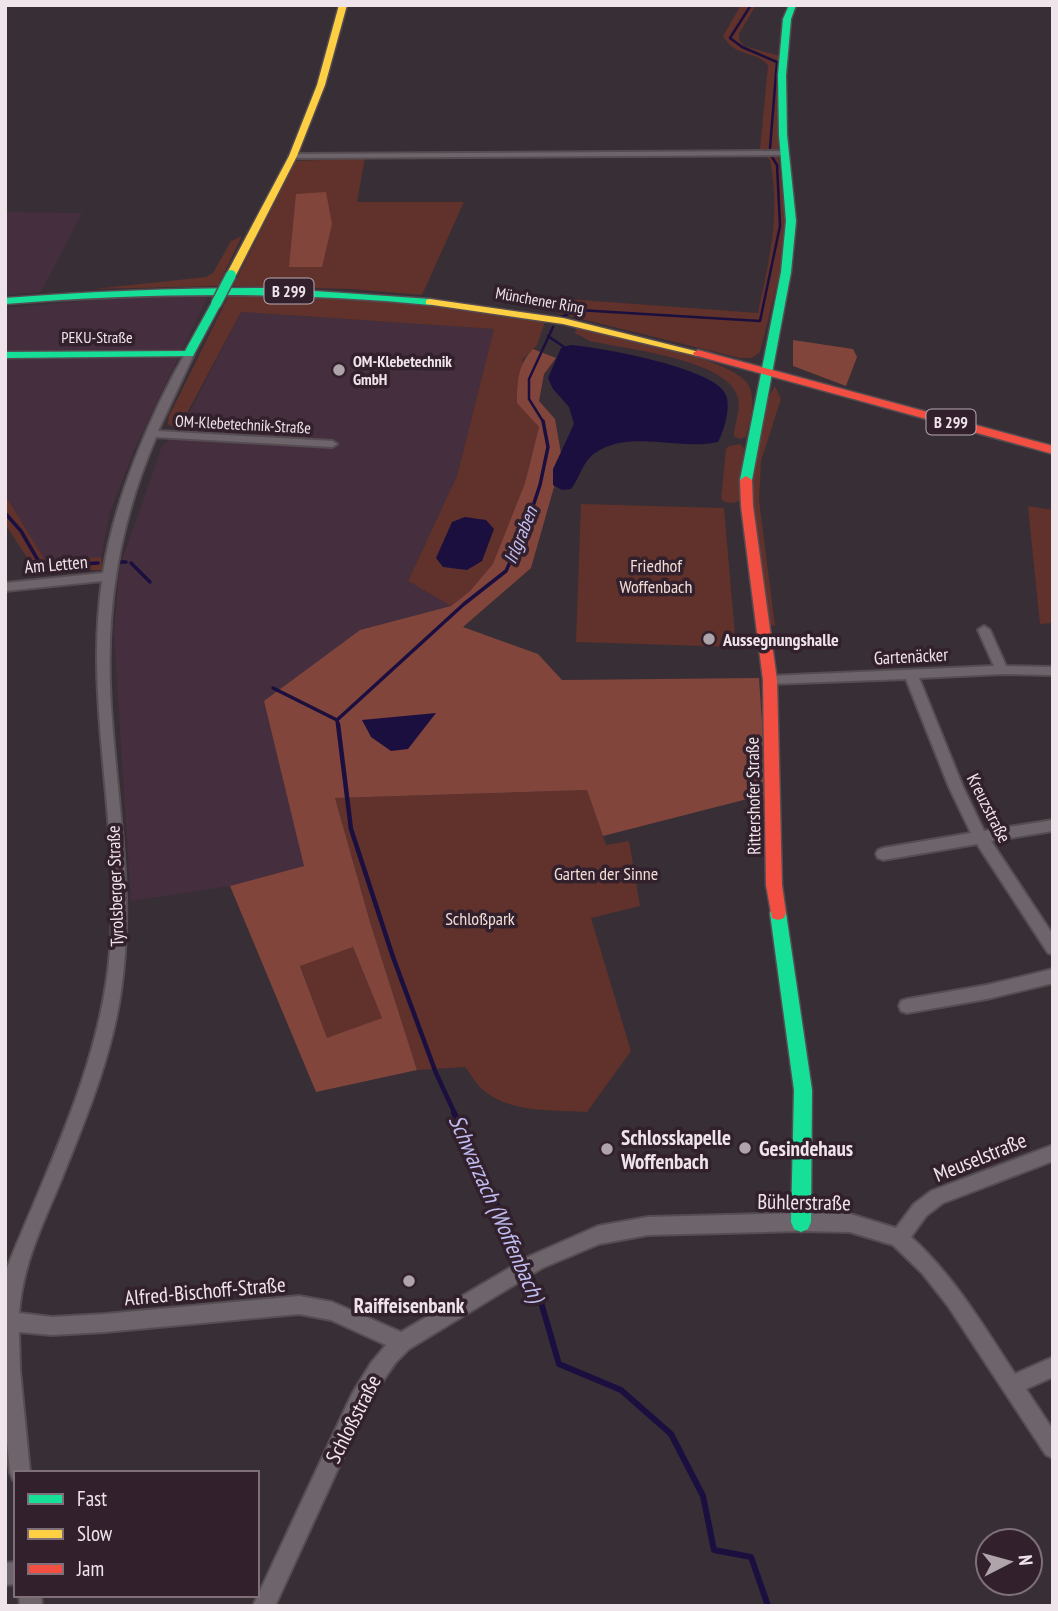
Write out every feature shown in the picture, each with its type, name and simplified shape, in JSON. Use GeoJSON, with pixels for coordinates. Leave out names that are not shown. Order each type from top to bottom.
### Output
{"type":"FeatureCollection","features":[{"type":"Feature","properties":{"kind":"street","name":"Tyrolsberger Straße"},"geometry":{"type":"LineString","coordinates":[[20,1471],[6,1323],[10,1294],[16,1268],[83,1102],[104,1030],[116,970],[118,896],[104,702],[109,576],[121,519],[152,435],[189,354],[293,156],[321,85],[343,5]]}},
{"type":"Feature","properties":{"kind":"street","name":"Rittershofer Straße"},"geometry":{"type":"LineString","coordinates":[[793,5],[787,19],[782,75],[785,153],[792,221],[786,272],[746,471],[747,506],[770,680],[774,885],[804,1104],[801,1222]]}},
{"type":"Feature","properties":{"kind":"street"},"geometry":{"type":"LineString","coordinates":[[293,156],[785,153]]}},
{"type":"Feature","properties":{"kind":"street","name":"Münchener Ring"},"geometry":{"type":"LineString","coordinates":[[5,301],[76,294],[197,289],[299,291],[390,297],[488,309],[584,325],[766,371],[1053,450]]}},
{"type":"Feature","properties":{"kind":"street","name":"PEKU-Straße"},"geometry":{"type":"LineString","coordinates":[[5,355],[189,354]]}},
{"type":"Feature","properties":{"kind":"street","name":"OM-Klebetechnik-Straße"},"geometry":{"type":"LineString","coordinates":[[152,435],[332,444]]}},
{"type":"Feature","properties":{"kind":"street","name":"Am Letten"},"geometry":{"type":"LineString","coordinates":[[5,587],[109,576]]}},
{"type":"Feature","properties":{"kind":"street"},"geometry":{"type":"LineString","coordinates":[[984,630],[1002,670]]}},
{"type":"Feature","properties":{"kind":"street","name":"Gartenäcker"},"geometry":{"type":"LineString","coordinates":[[770,680],[1002,670],[1053,671]]}},
{"type":"Feature","properties":{"kind":"street","name":"Kreuzstraße"},"geometry":{"type":"LineString","coordinates":[[911,674],[956,787],[980,837],[1053,948]]}},
{"type":"Feature","properties":{"kind":"street"},"geometry":{"type":"LineString","coordinates":[[883,854],[1053,825]]}},
{"type":"Feature","properties":{"kind":"street"},"geometry":{"type":"LineString","coordinates":[[907,1006],[987,992],[1053,976]]}},
{"type":"Feature","properties":{"kind":"street","name":"Meuselstraße"},"geometry":{"type":"LineString","coordinates":[[899,1238],[920,1210],[937,1197],[1053,1153]]}},
{"type":"Feature","properties":{"kind":"street","name":"Bühlerstraße"},"geometry":{"type":"LineString","coordinates":[[537,1262],[584,1239],[629,1227],[828,1221],[866,1226],[899,1238],[941,1279],[1053,1448]]}},
{"type":"Feature","properties":{"kind":"street","name":"Schloßstraße"},"geometry":{"type":"LineString","coordinates":[[264,1606],[373,1376],[402,1342],[537,1262]]}},
{"type":"Feature","properties":{"kind":"street","name":"Alfred-Bischoff-Straße"},"geometry":{"type":"LineString","coordinates":[[6,1323],[52,1326],[105,1323],[299,1305],[332,1311],[402,1342]]}},
{"type":"Feature","properties":{"kind":"street"},"geometry":{"type":"LineString","coordinates":[[1012,1385],[1053,1367]]}},
{"type":"Feature","properties":{"kind":"shaded area"},"geometry":{"type":"Polygon","coordinates":[[[326,192],[332,224],[322,267],[289,267],[296,194],[326,192]]]}},
{"type":"Feature","properties":{"kind":"shaded area"},"geometry":{"type":"Polygon","coordinates":[[[5,212],[82,213],[41,292],[5,295],[5,212]]]}},
{"type":"Feature","properties":{"kind":"shaded area"},"geometry":{"type":"Polygon","coordinates":[[[208,296],[134,450],[110,512],[101,557],[45,560],[5,495],[5,308],[107,299],[208,296]]]}},
{"type":"Feature","properties":{"kind":"shaded area"},"geometry":{"type":"Polygon","coordinates":[[[241,312],[494,329],[457,476],[408,581],[451,606],[360,630],[264,701],[304,866],[230,886],[131,901],[114,635],[119,569],[162,446],[182,427],[241,312]]]}},
{"type":"Feature","properties":{"kind":"shaded area"},"geometry":{"type":"Polygon","coordinates":[[[793,340],[853,349],[857,357],[846,386],[793,366],[793,340]]]}},
{"type":"Feature","properties":{"kind":"shaded area"},"geometry":{"type":"Polygon","coordinates":[[[570,345],[655,361],[701,376],[718,385],[726,395],[728,406],[718,442],[624,442],[595,453],[584,465],[571,489],[562,490],[553,485],[553,469],[574,424],[569,407],[553,389],[548,378],[561,348],[570,345]]]}},
{"type":"Feature","properties":{"kind":"shaded area"},"geometry":{"type":"Polygon","coordinates":[[[533,349],[556,358],[544,374],[539,401],[555,419],[562,459],[531,568],[463,627],[538,654],[562,680],[759,678],[767,794],[603,836],[587,790],[335,798],[370,922],[417,1070],[316,1092],[230,886],[304,866],[264,701],[360,630],[451,606],[470,591],[493,564],[525,483],[539,427],[517,403],[519,374],[533,349]],[[353,947],[300,966],[327,1038],[382,1018],[353,947]]]}},
{"type":"Feature","properties":{"kind":"shaded area"},"geometry":{"type":"Polygon","coordinates":[[[465,517],[486,520],[494,529],[482,561],[467,570],[443,567],[436,558],[452,522],[465,517]]]}},
{"type":"Feature","properties":{"kind":"shaded area"},"geometry":{"type":"Polygon","coordinates":[[[436,713],[408,749],[391,751],[371,737],[362,720],[436,713]]]}},
{"type":"Feature","properties":{"kind":"green space"},"geometry":{"type":"Polygon","coordinates":[[[741,5],[756,5],[739,34],[739,40],[744,46],[780,56],[778,149],[760,149],[768,66],[759,58],[734,48],[723,36],[741,5]]]}},
{"type":"Feature","properties":{"kind":"green space"},"geometry":{"type":"Polygon","coordinates":[[[763,155],[778,155],[786,220],[780,272],[760,352],[752,358],[740,358],[557,313],[567,299],[758,313],[770,256],[774,219],[770,160],[763,155]]]}},
{"type":"Feature","properties":{"kind":"green space"},"geometry":{"type":"Polygon","coordinates":[[[365,158],[357,202],[464,202],[422,295],[351,289],[233,286],[296,161],[365,158]]]}},
{"type":"Feature","properties":{"kind":"green space"},"geometry":{"type":"Polygon","coordinates":[[[242,236],[218,286],[94,289],[206,277],[213,273],[231,241],[242,236]]]}},
{"type":"Feature","properties":{"kind":"green space"},"geometry":{"type":"Polygon","coordinates":[[[230,293],[388,302],[545,322],[537,345],[522,360],[532,418],[539,427],[525,483],[494,564],[470,591],[451,606],[408,581],[457,476],[494,329],[241,312],[178,430],[168,424],[169,416],[230,293]]]}},
{"type":"Feature","properties":{"kind":"green space"},"geometry":{"type":"Polygon","coordinates":[[[576,328],[668,348],[737,374],[748,384],[752,397],[746,437],[740,439],[734,436],[738,398],[730,385],[716,374],[673,358],[590,341],[575,333],[576,328]]]}},
{"type":"Feature","properties":{"kind":"green space"},"geometry":{"type":"Polygon","coordinates":[[[775,386],[781,399],[761,461],[759,500],[775,626],[769,624],[752,499],[753,462],[769,396],[775,386]]]}},
{"type":"Feature","properties":{"kind":"green space"},"geometry":{"type":"Polygon","coordinates":[[[740,444],[744,448],[741,500],[728,503],[721,499],[726,449],[740,444]]]}},
{"type":"Feature","properties":{"kind":"green space"},"geometry":{"type":"Polygon","coordinates":[[[5,495],[45,560],[101,557],[102,570],[48,571],[32,565],[5,524],[5,495]]]}},
{"type":"Feature","properties":{"kind":"green space","name":"Friedhof Woffenbach"},"geometry":{"type":"Polygon","coordinates":[[[581,504],[724,508],[736,647],[576,642],[581,504]]]}},
{"type":"Feature","properties":{"kind":"green space"},"geometry":{"type":"Polygon","coordinates":[[[1028,506],[1053,510],[1053,623],[1040,624],[1028,506]]]}},
{"type":"Feature","properties":{"kind":"green space","name":"Schloßpark"},"geometry":{"type":"Polygon","coordinates":[[[587,790],[606,845],[629,841],[640,906],[591,918],[631,1051],[587,1112],[532,1109],[505,1103],[482,1089],[465,1067],[417,1070],[370,922],[335,798],[587,790]]]}},
{"type":"Feature","properties":{"kind":"green space"},"geometry":{"type":"Polygon","coordinates":[[[353,947],[382,1018],[327,1039],[300,965],[353,947]]]}},
{"type":"Feature","properties":{"kind":"waterway","name":"Irlgraben"},"geometry":{"type":"LineString","coordinates":[[751,5],[730,38],[742,47],[777,62],[770,148]]}},
{"type":"Feature","properties":{"kind":"waterway","name":"Irlgraben"},"geometry":{"type":"LineString","coordinates":[[561,317],[578,310],[760,321],[780,226],[777,165],[772,157]]}},
{"type":"Feature","properties":{"kind":"waterway","name":"Irlgraben"},"geometry":{"type":"LineString","coordinates":[[549,336],[553,327]]}},
{"type":"Feature","properties":{"kind":"waterway","name":"Irlgraben"},"geometry":{"type":"LineString","coordinates":[[543,422],[529,399],[529,379],[549,336]]}},
{"type":"Feature","properties":{"kind":"waterway"},"geometry":{"type":"LineString","coordinates":[[549,336],[567,349]]}},
{"type":"Feature","properties":{"kind":"waterway","name":"Irlgraben"},"geometry":{"type":"LineString","coordinates":[[337,720],[464,604],[506,571],[526,527],[540,485],[548,447],[543,422]]}},
{"type":"Feature","properties":{"kind":"waterway"},"geometry":{"type":"LineString","coordinates":[[5,513],[21,531],[39,562],[52,566],[98,563]]}},
{"type":"Feature","properties":{"kind":"waterway"},"geometry":{"type":"LineString","coordinates":[[120,562],[126,562]]}},
{"type":"Feature","properties":{"kind":"waterway"},"geometry":{"type":"LineString","coordinates":[[131,563],[150,582]]}},
{"type":"Feature","properties":{"kind":"waterway"},"geometry":{"type":"LineString","coordinates":[[273,688],[337,720]]}},
{"type":"Feature","properties":{"kind":"waterway","name":"Irlgraben"},"geometry":{"type":"LineString","coordinates":[[337,720],[338,726]]}},
{"type":"Feature","properties":{"kind":"waterway","name":"Schwarzach (Woffenbach)"},"geometry":{"type":"LineString","coordinates":[[338,724],[351,829],[393,957],[436,1073],[455,1114]]}},
{"type":"Feature","properties":{"kind":"waterway","name":"Schwarzach (Woffenbach)"},"geometry":{"type":"LineString","coordinates":[[454,1113],[538,1292],[559,1364],[621,1390],[671,1434],[703,1496],[714,1550],[751,1557],[768,1606]]}},
{"type":"Feature","properties":{"kind":"traffic: fast"},"geometry":{"type":"LineString","coordinates":[[746,480],[786,272],[791,221],[783,135],[782,75],[787,19],[793,5]]}},
{"type":"Feature","properties":{"kind":"traffic: fast"},"geometry":{"type":"LineString","coordinates":[[216,304],[231,275]]}},
{"type":"Feature","properties":{"kind":"traffic: fast"},"geometry":{"type":"LineString","coordinates":[[5,301],[111,294],[271,291],[430,302]]}},
{"type":"Feature","properties":{"kind":"traffic: fast"},"geometry":{"type":"LineString","coordinates":[[5,355],[189,354],[216,304]]}},
{"type":"Feature","properties":{"kind":"traffic: fast"},"geometry":{"type":"LineString","coordinates":[[778,913],[803,1090],[801,1222]]}},
{"type":"Feature","properties":{"kind":"traffic: slow"},"geometry":{"type":"LineString","coordinates":[[231,275],[293,156],[321,85],[343,5]]}},
{"type":"Feature","properties":{"kind":"traffic: slow"},"geometry":{"type":"LineString","coordinates":[[430,302],[563,321],[698,353]]}},
{"type":"Feature","properties":{"kind":"traffic: jam"},"geometry":{"type":"LineString","coordinates":[[698,353],[1053,450]]}},
{"type":"Feature","properties":{"kind":"traffic: jam"},"geometry":{"type":"LineString","coordinates":[[746,480],[747,506],[770,680],[774,885],[778,913]]}},
{"type":"Feature","properties":{"kind":"place","name":"OM-Klebetechnik GmbH"},"geometry":{"type":"Point","coordinates":[339,370]}},
{"type":"Feature","properties":{"kind":"place","name":"Aussegnungshalle"},"geometry":{"type":"Point","coordinates":[709,639]}},
{"type":"Feature","properties":{"kind":"place","name":"Gesindehaus"},"geometry":{"type":"Point","coordinates":[745,1148]}},
{"type":"Feature","properties":{"kind":"place","name":"Schlosskapelle Woffenbach"},"geometry":{"type":"Point","coordinates":[607,1149]}},
{"type":"Feature","properties":{"kind":"place","name":"Raiffeisenbank"},"geometry":{"type":"Point","coordinates":[409,1281]}},
{"type":"Feature","properties":{"kind":"park label","name":"Garten der Sinne"},"geometry":{"type":"Point","coordinates":[606,873]}}]}
